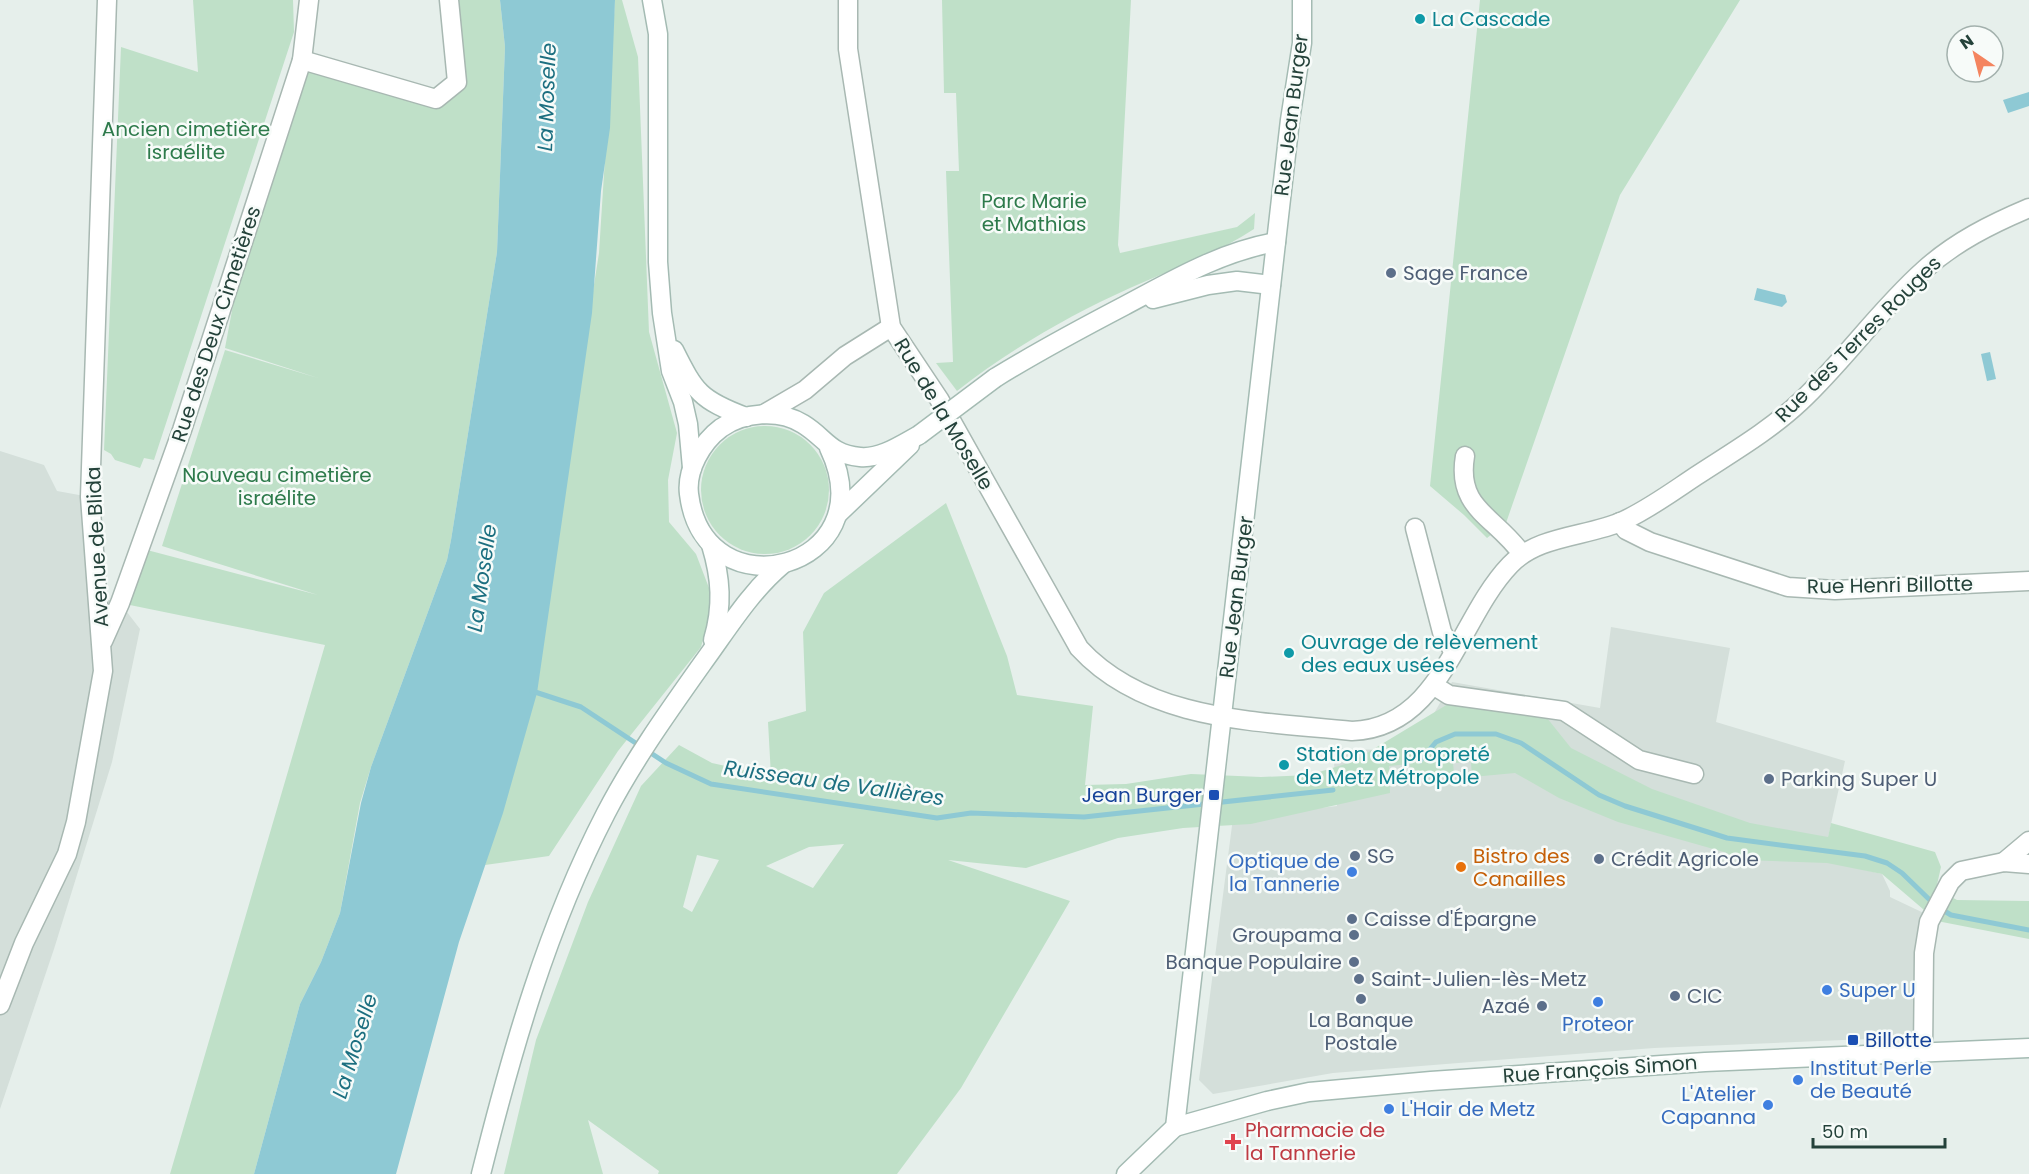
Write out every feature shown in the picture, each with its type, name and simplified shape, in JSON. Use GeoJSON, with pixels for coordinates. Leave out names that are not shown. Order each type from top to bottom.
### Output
{"type":"FeatureCollection","features":[{"type":"Feature","properties":{"kind":"street","name":"Avenue de Blida"},"geometry":{"type":"LineString","coordinates":[[0,1005],[24,943],[67,854],[76,822],[103,671],[90,497],[107,0]]}},
{"type":"Feature","properties":{"kind":"street","name":"Rue des Deux Cimetières"},"geometry":{"type":"LineString","coordinates":[[102,643],[120,603],[182,430],[302,60],[309,0]]}},
{"type":"Feature","properties":{"kind":"street"},"geometry":{"type":"LineString","coordinates":[[302,60],[435,99],[457,82],[449,0]]}},
{"type":"Feature","properties":{"kind":"street"},"geometry":{"type":"LineString","coordinates":[[652,0],[658,34],[658,262],[664,330],[671,371],[683,402],[692,469]]}},
{"type":"Feature","properties":{"kind":"street","name":"Rue de la Moselle"},"geometry":{"type":"LineString","coordinates":[[848,0],[848,50],[891,327],[949,417],[1079,648],[1089,659],[1138,691],[1182,707],[1222,716]]}},
{"type":"Feature","properties":{"kind":"street","name":"Rue Jean Burger"},"geometry":{"type":"LineString","coordinates":[[1175,1127],[1276,242],[1302,43],[1302,0]]}},
{"type":"Feature","properties":{"kind":"street","name":"Rue des Terres Rouges"},"geometry":{"type":"LineString","coordinates":[[1222,716],[1364,731],[1386,725],[1406,714],[1433,685],[1504,571],[1522,554],[1620,522],[1660,500],[1782,417],[1800,402],[1924,270],[1990,224],[2029,208]]}},
{"type":"Feature","properties":{"kind":"street"},"geometry":{"type":"LineString","coordinates":[[838,514],[919,435],[995,378],[1041,349],[1198,267],[1254,246],[1276,242]]}},
{"type":"Feature","properties":{"kind":"street"},"geometry":{"type":"LineString","coordinates":[[1122,307],[1208,285],[1237,281],[1271,285]]}},
{"type":"Feature","properties":{"kind":"street"},"geometry":{"type":"LineString","coordinates":[[764,414],[805,390],[845,356],[891,327]]}},
{"type":"Feature","properties":{"kind":"street"},"geometry":{"type":"LineString","coordinates":[[664,330],[691,385],[716,405],[746,417]]}},
{"type":"Feature","properties":{"kind":"street"},"geometry":{"type":"LineString","coordinates":[[764,414],[783,416],[817,433],[829,448],[839,469],[842,492],[838,514],[826,537],[806,555],[782,565],[756,567],[732,560],[711,545],[699,529],[691,510],[688,489],[692,469],[703,446],[722,427],[746,417],[764,414]]}},
{"type":"Feature","properties":{"kind":"street"},"geometry":{"type":"LineString","coordinates":[[829,448],[862,457],[884,453],[919,435]]}},
{"type":"Feature","properties":{"kind":"street"},"geometry":{"type":"LineString","coordinates":[[1465,456],[1462,483],[1471,502],[1503,530],[1522,554]]}},
{"type":"Feature","properties":{"kind":"street","name":"Rue Henri Billotte"},"geometry":{"type":"LineString","coordinates":[[1620,522],[1626,530],[1650,542],[1788,587],[1835,590],[2029,581]]}},
{"type":"Feature","properties":{"kind":"street"},"geometry":{"type":"LineString","coordinates":[[1415,528],[1442,632],[1453,651]]}},
{"type":"Feature","properties":{"kind":"street"},"geometry":{"type":"LineString","coordinates":[[708,656],[721,615],[721,589],[711,545]]}},
{"type":"Feature","properties":{"kind":"street"},"geometry":{"type":"LineString","coordinates":[[481,1174],[524,1013],[550,938],[592,843],[627,777],[664,717],[756,590],[782,565]]}},
{"type":"Feature","properties":{"kind":"street"},"geometry":{"type":"LineString","coordinates":[[1433,685],[1449,695],[1564,711],[1639,760],[1694,774]]}},
{"type":"Feature","properties":{"kind":"street"},"geometry":{"type":"LineString","coordinates":[[2004,862],[2029,841]]}},
{"type":"Feature","properties":{"kind":"street"},"geometry":{"type":"LineString","coordinates":[[1923,1053],[1924,953],[1929,922],[1950,882],[1961,871],[2004,862],[2029,864]]}},
{"type":"Feature","properties":{"kind":"street","name":"Rue François Simon"},"geometry":{"type":"LineString","coordinates":[[1175,1127],[1267,1101],[1309,1092],[1600,1069],[2029,1048]]}},
{"type":"Feature","properties":{"kind":"street"},"geometry":{"type":"LineString","coordinates":[[1126,1174],[1175,1127]]}},
{"type":"Feature","properties":{"kind":"shaded area"},"geometry":{"type":"Polygon","coordinates":[[[0,451],[44,465],[57,491],[90,497],[98,597],[120,603],[140,629],[112,762],[54,949],[0,1109],[0,451]]]}},
{"type":"Feature","properties":{"kind":"shaded area"},"geometry":{"type":"Polygon","coordinates":[[[1611,627],[1730,648],[1716,722],[1845,761],[1823,860],[1882,874],[1890,891],[1890,897],[1930,916],[1916,953],[1914,1037],[1654,1048],[1333,1073],[1213,1094],[1199,1080],[1233,818],[1337,806],[1333,748],[1378,750],[1417,743],[1452,682],[1600,708],[1611,627]]]}},
{"type":"Feature","properties":{"kind":"green space","name":"Ancien cimetière israélite"},"geometry":{"type":"Polygon","coordinates":[[[193,0],[293,0],[294,32],[154,460],[144,458],[140,468],[115,460],[104,450],[121,47],[198,72],[193,0]]]}},
{"type":"Feature","properties":{"kind":"green space","name":"Nouveau cimetière israélite"},"geometry":{"type":"Polygon","coordinates":[[[449,0],[500,0],[505,47],[497,252],[447,560],[371,767],[360,803],[340,913],[321,962],[300,1004],[254,1174],[170,1174],[325,645],[120,603],[147,550],[318,595],[162,546],[225,350],[318,378],[225,348],[248,225],[302,60],[422,90],[449,84],[449,0]]]}},
{"type":"Feature","properties":{"kind":"green space"},"geometry":{"type":"Polygon","coordinates":[[[615,0],[622,0],[638,57],[649,332],[677,433],[668,480],[669,522],[696,554],[714,601],[701,647],[618,751],[549,856],[485,865],[522,743],[599,253],[615,0]]]}},
{"type":"Feature","properties":{"kind":"green space","name":"Parc Marie et Mathias"},"geometry":{"type":"Polygon","coordinates":[[[942,0],[1131,0],[1118,245],[1120,253],[1237,227],[1255,213],[1254,229],[1239,238],[1209,254],[1107,298],[998,361],[957,391],[936,363],[953,362],[946,171],[959,171],[956,93],[944,93],[942,0]]]}},
{"type":"Feature","properties":{"kind":"green space"},"geometry":{"type":"Polygon","coordinates":[[[1480,0],[1740,0],[1620,195],[1506,523],[1487,538],[1430,486],[1480,0]]]}},
{"type":"Feature","properties":{"kind":"green space"},"geometry":{"type":"Polygon","coordinates":[[[765,426],[790,431],[810,445],[824,465],[829,490],[824,515],[810,535],[790,549],[765,554],[740,549],[720,535],[706,515],[701,490],[706,465],[720,445],[740,431],[765,426]]]}},
{"type":"Feature","properties":{"kind":"green space"},"geometry":{"type":"Polygon","coordinates":[[[946,503],[1007,656],[1017,695],[1093,706],[1085,785],[1126,784],[1191,774],[1261,777],[1309,775],[1352,762],[1453,701],[1547,718],[1571,748],[1652,789],[1750,823],[1828,837],[1831,823],[1935,852],[1941,867],[1936,889],[1957,900],[2029,901],[2029,939],[1937,921],[1882,874],[1827,863],[1743,860],[1724,852],[1618,822],[1559,798],[1515,773],[1472,777],[1471,762],[1453,763],[1454,773],[1411,777],[1410,764],[1389,766],[1390,793],[1251,824],[1183,828],[1118,838],[1026,868],[948,860],[1070,901],[961,1088],[897,1174],[658,1174],[659,1171],[588,1120],[603,1174],[504,1174],[536,1040],[588,902],[641,786],[679,745],[712,763],[771,776],[768,722],[806,711],[803,632],[824,593],[946,503]],[[844,844],[809,847],[766,866],[813,888],[844,844]],[[697,855],[683,907],[692,912],[719,860],[697,855]]]}},
{"type":"Feature","properties":{"kind":"water","name":"La Moselle"},"geometry":{"type":"Polygon","coordinates":[[[500,0],[615,0],[610,128],[601,191],[592,313],[537,693],[503,813],[459,942],[396,1174],[254,1174],[300,1004],[321,962],[340,913],[361,803],[371,767],[447,560],[497,252],[505,47],[500,0]]]}},
{"type":"Feature","properties":{"kind":"water"},"geometry":{"type":"Polygon","coordinates":[[[2029,92],[2029,106],[2008,113],[2003,100],[2029,92]]]}},
{"type":"Feature","properties":{"kind":"water"},"geometry":{"type":"Polygon","coordinates":[[[1757,288],[1785,295],[1787,302],[1782,307],[1754,300],[1757,288]]]}},
{"type":"Feature","properties":{"kind":"water"},"geometry":{"type":"Polygon","coordinates":[[[1990,352],[1996,379],[1987,381],[1981,354],[1990,352]]]}},
{"type":"Feature","properties":{"kind":"waterway","name":"Ruisseau de Vallières"},"geometry":{"type":"LineString","coordinates":[[532,691],[581,707],[666,763],[711,784],[937,818],[971,813],[1084,817],[1333,790]]}},
{"type":"Feature","properties":{"kind":"waterway","name":"Ruisseau de Vallières"},"geometry":{"type":"LineString","coordinates":[[1420,761],[1436,742],[1455,734],[1496,734],[1521,743],[1599,795],[1625,806],[1727,838],[1865,856],[1887,863],[1902,873],[1936,906],[1951,915],[2029,930]]}},
{"type":"Feature","properties":{"kind":"place","name":"La Cascade"},"geometry":{"type":"Point","coordinates":[1420,19]}},
{"type":"Feature","properties":{"kind":"place","name":"Sage France"},"geometry":{"type":"Point","coordinates":[1391,273]}},
{"type":"Feature","properties":{"kind":"place","name":"Ouvrage de relèvement des eaux usées"},"geometry":{"type":"Point","coordinates":[1289,653]}},
{"type":"Feature","properties":{"kind":"place","name":"Station de propreté de Metz Métropole"},"geometry":{"type":"Point","coordinates":[1284,765]}},
{"type":"Feature","properties":{"kind":"place","name":"Parking Super U"},"geometry":{"type":"Point","coordinates":[1769,779]}},
{"type":"Feature","properties":{"kind":"place","name":"Jean Burger"},"geometry":{"type":"Point","coordinates":[1214,795]}},
{"type":"Feature","properties":{"kind":"place","name":"SG"},"geometry":{"type":"Point","coordinates":[1355,856]}},
{"type":"Feature","properties":{"kind":"place","name":"Crédit Agricole"},"geometry":{"type":"Point","coordinates":[1599,859]}},
{"type":"Feature","properties":{"kind":"place","name":"Bistro des Canailles"},"geometry":{"type":"Point","coordinates":[1461,867]}},
{"type":"Feature","properties":{"kind":"place","name":"Optique de la Tannerie"},"geometry":{"type":"Point","coordinates":[1352,872]}},
{"type":"Feature","properties":{"kind":"place","name":"Caisse d'Épargne"},"geometry":{"type":"Point","coordinates":[1352,919]}},
{"type":"Feature","properties":{"kind":"place","name":"Groupama"},"geometry":{"type":"Point","coordinates":[1354,935]}},
{"type":"Feature","properties":{"kind":"place","name":"Banque Populaire"},"geometry":{"type":"Point","coordinates":[1354,962]}},
{"type":"Feature","properties":{"kind":"place","name":"Saint-Julien-lès-Metz"},"geometry":{"type":"Point","coordinates":[1359,979]}},
{"type":"Feature","properties":{"kind":"place","name":"Super U"},"geometry":{"type":"Point","coordinates":[1827,990]}},
{"type":"Feature","properties":{"kind":"place","name":"CIC"},"geometry":{"type":"Point","coordinates":[1675,996]}},
{"type":"Feature","properties":{"kind":"place","name":"La Banque Postale"},"geometry":{"type":"Point","coordinates":[1361,999]}},
{"type":"Feature","properties":{"kind":"place","name":"Proteor"},"geometry":{"type":"Point","coordinates":[1598,1002]}},
{"type":"Feature","properties":{"kind":"place","name":"Azaé"},"geometry":{"type":"Point","coordinates":[1542,1006]}},
{"type":"Feature","properties":{"kind":"place","name":"Billotte"},"geometry":{"type":"Point","coordinates":[1853,1040]}},
{"type":"Feature","properties":{"kind":"place","name":"Institut Perle de Beauté"},"geometry":{"type":"Point","coordinates":[1798,1080]}},
{"type":"Feature","properties":{"kind":"place","name":"L'Atelier Capanna"},"geometry":{"type":"Point","coordinates":[1768,1105]}},
{"type":"Feature","properties":{"kind":"place","name":"L'Hair de Metz"},"geometry":{"type":"Point","coordinates":[1389,1109]}},
{"type":"Feature","properties":{"kind":"place","name":"Pharmacie de la Tannerie"},"geometry":{"type":"Point","coordinates":[1233,1142]}}]}
